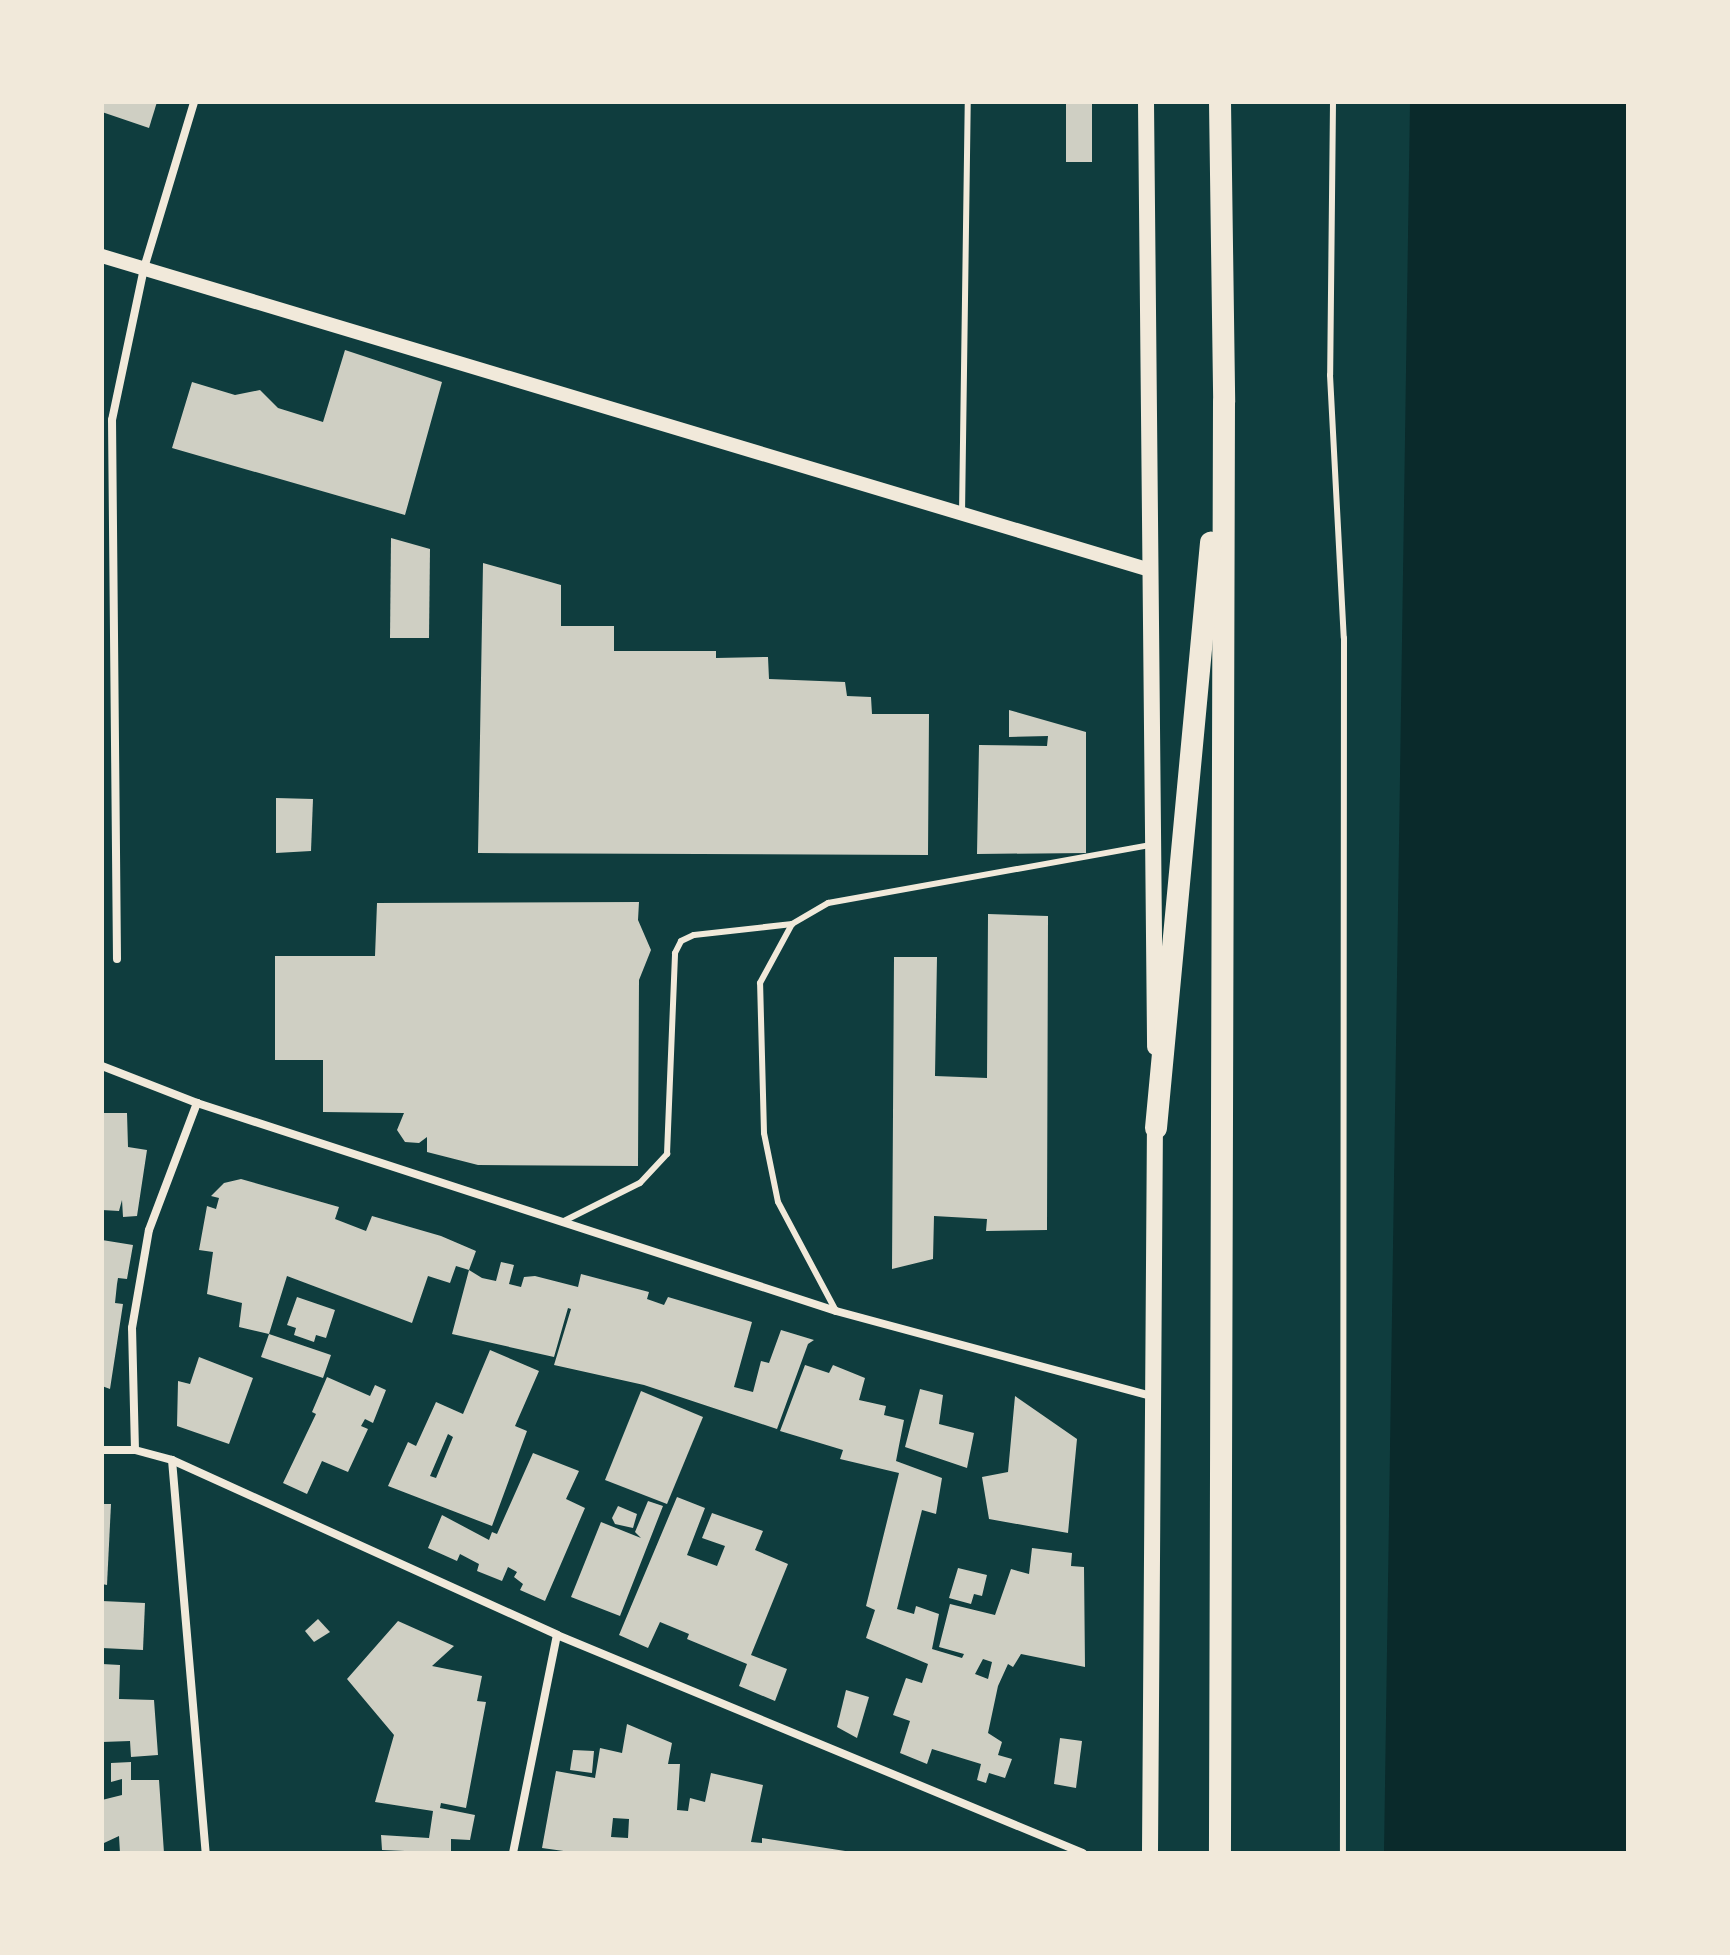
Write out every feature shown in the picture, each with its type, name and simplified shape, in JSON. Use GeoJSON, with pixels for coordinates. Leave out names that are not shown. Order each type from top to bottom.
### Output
{"type":"FeatureCollection","features":[{"type":"Feature","properties":{"kind":"highway"},"geometry":{"type":"LineString","coordinates":[[1220,102],[1224,402],[1220,1853]]}},
{"type":"Feature","properties":{"kind":"highway"},"geometry":{"type":"LineString","coordinates":[[1156,1128],[1224,402]]}},
{"type":"Feature","properties":{"kind":"main road"},"geometry":{"type":"LineString","coordinates":[[1146,102],[1156,1128],[1150,1853]]}},
{"type":"Feature","properties":{"kind":"street"},"geometry":{"type":"LineString","coordinates":[[117,959],[112,420],[144,268],[194,102]]}},
{"type":"Feature","properties":{"kind":"street"},"geometry":{"type":"LineString","coordinates":[[102,256],[1150,570]]}},
{"type":"Feature","properties":{"kind":"street"},"geometry":{"type":"LineString","coordinates":[[102,418],[112,420]]}},
{"type":"Feature","properties":{"kind":"street"},"geometry":{"type":"LineString","coordinates":[[102,1066],[197,1103],[836,1311],[1153,1397]]}},
{"type":"Feature","properties":{"kind":"street"},"geometry":{"type":"LineString","coordinates":[[135,1450],[132,1328],[147,1244],[197,1103]]}},
{"type":"Feature","properties":{"kind":"street"},"geometry":{"type":"LineString","coordinates":[[102,1450],[135,1450],[172,1460],[557,1635],[1083,1853]]}},
{"type":"Feature","properties":{"kind":"street"},"geometry":{"type":"LineString","coordinates":[[172,1460],[206,1853]]}},
{"type":"Feature","properties":{"kind":"street"},"geometry":{"type":"LineString","coordinates":[[513,1853],[557,1635]]}},
{"type":"Feature","properties":{"kind":"lane"},"geometry":{"type":"LineString","coordinates":[[962,514],[968,102]]}},
{"type":"Feature","properties":{"kind":"lane"},"geometry":{"type":"LineString","coordinates":[[1333,102],[1330,375],[1344,638],[1343,1853]]}},
{"type":"Feature","properties":{"kind":"lane"},"geometry":{"type":"LineString","coordinates":[[559,1223],[640,1183],[667,1154],[675,953],[681,941],[694,935],[792,924],[828,903],[1152,844]]}},
{"type":"Feature","properties":{"kind":"lane"},"geometry":{"type":"LineString","coordinates":[[792,924],[760,983],[764,1133],[778,1202],[836,1311]]}},
{"type":"Feature","properties":{"kind":"water"},"geometry":{"type":"Polygon","coordinates":[[[1410,102],[1628,102],[1628,1853],[1384,1853],[1410,102]]]}},
{"type":"Feature","properties":{"kind":"building"},"geometry":{"type":"Polygon","coordinates":[[[102,102],[157,102],[149,128],[102,112],[102,102]]]}},
{"type":"Feature","properties":{"kind":"building"},"geometry":{"type":"Polygon","coordinates":[[[1066,102],[1092,102],[1092,162],[1066,162],[1066,102]]]}},
{"type":"Feature","properties":{"kind":"building"},"geometry":{"type":"Polygon","coordinates":[[[345,350],[442,382],[405,515],[172,448],[192,382],[235,395],[260,390],[278,408],[323,422],[345,350]]]}},
{"type":"Feature","properties":{"kind":"building"},"geometry":{"type":"Polygon","coordinates":[[[391,538],[430,549],[429,638],[390,638],[391,538]]]}},
{"type":"Feature","properties":{"kind":"building"},"geometry":{"type":"Polygon","coordinates":[[[483,563],[561,585],[561,626],[614,626],[614,651],[716,651],[716,658],[768,657],[769,679],[845,682],[847,696],[871,697],[872,714],[929,714],[928,855],[478,853],[483,563]]]}},
{"type":"Feature","properties":{"kind":"building"},"geometry":{"type":"Polygon","coordinates":[[[1009,710],[1086,732],[1086,853],[977,854],[979,745],[1047,746],[1048,736],[1009,737],[1009,710]]]}},
{"type":"Feature","properties":{"kind":"building"},"geometry":{"type":"Polygon","coordinates":[[[276,798],[313,799],[311,851],[276,853],[276,798]]]}},
{"type":"Feature","properties":{"kind":"building"},"geometry":{"type":"Polygon","coordinates":[[[639,902],[638,920],[651,950],[639,980],[638,1166],[478,1165],[427,1152],[427,1137],[419,1143],[405,1142],[397,1130],[404,1113],[323,1112],[323,1060],[275,1060],[275,956],[375,956],[377,903],[639,902]]]}},
{"type":"Feature","properties":{"kind":"building"},"geometry":{"type":"Polygon","coordinates":[[[988,914],[1048,916],[1047,1230],[986,1231],[987,1219],[934,1216],[933,1259],[892,1269],[894,957],[937,957],[935,1076],[987,1078],[988,914]]]}},
{"type":"Feature","properties":{"kind":"building"},"geometry":{"type":"Polygon","coordinates":[[[102,1113],[127,1113],[128,1147],[147,1150],[137,1216],[123,1217],[122,1200],[119,1211],[102,1210],[102,1113]]]}},
{"type":"Feature","properties":{"kind":"building"},"geometry":{"type":"Polygon","coordinates":[[[241,1179],[339,1207],[335,1219],[366,1231],[372,1216],[441,1236],[476,1251],[469,1270],[456,1266],[450,1283],[428,1276],[412,1323],[287,1276],[269,1334],[239,1327],[242,1303],[207,1294],[213,1252],[199,1250],[207,1206],[216,1209],[219,1198],[211,1196],[224,1183],[241,1179]]]}},
{"type":"Feature","properties":{"kind":"building"},"geometry":{"type":"Polygon","coordinates":[[[102,1240],[133,1245],[127,1279],[118,1278],[117,1284],[115,1303],[123,1304],[110,1389],[102,1386],[102,1240]]]}},
{"type":"Feature","properties":{"kind":"building"},"geometry":{"type":"Polygon","coordinates":[[[501,1262],[514,1265],[509,1284],[521,1287],[524,1277],[535,1276],[578,1287],[581,1274],[649,1292],[647,1299],[664,1305],[668,1297],[752,1322],[734,1387],[753,1392],[761,1361],[769,1363],[781,1330],[814,1340],[808,1344],[777,1429],[644,1385],[554,1365],[571,1309],[568,1308],[554,1357],[452,1334],[469,1270],[482,1278],[496,1281],[501,1262]]]}},
{"type":"Feature","properties":{"kind":"building"},"geometry":{"type":"Polygon","coordinates":[[[297,1297],[335,1310],[326,1338],[316,1335],[314,1342],[294,1335],[296,1328],[287,1325],[297,1297]]]}},
{"type":"Feature","properties":{"kind":"building"},"geometry":{"type":"Polygon","coordinates":[[[269,1334],[331,1355],[323,1378],[261,1357],[269,1334]]]}},
{"type":"Feature","properties":{"kind":"building"},"geometry":{"type":"Polygon","coordinates":[[[490,1350],[539,1371],[515,1426],[527,1431],[492,1526],[388,1486],[408,1442],[416,1446],[436,1402],[463,1414],[490,1350]],[[448,1434],[430,1476],[436,1478],[453,1437],[448,1434]]]}},
{"type":"Feature","properties":{"kind":"building"},"geometry":{"type":"Polygon","coordinates":[[[199,1357],[253,1378],[229,1444],[177,1426],[178,1381],[190,1384],[199,1357]]]}},
{"type":"Feature","properties":{"kind":"building"},"geometry":{"type":"Polygon","coordinates":[[[805,1365],[829,1373],[833,1365],[865,1378],[859,1400],[886,1406],[884,1415],[904,1420],[896,1461],[942,1478],[936,1514],[922,1510],[897,1609],[914,1614],[916,1606],[939,1614],[932,1649],[962,1658],[964,1654],[939,1647],[950,1604],[995,1615],[1011,1569],[1029,1574],[1032,1548],[1072,1553],[1071,1566],[1084,1567],[1085,1667],[1021,1654],[1013,1667],[1008,1664],[998,1686],[988,1733],[1002,1742],[998,1755],[1012,1759],[1005,1778],[989,1773],[986,1783],[977,1780],[981,1764],[932,1749],[927,1764],[900,1753],[910,1721],[893,1715],[906,1678],[922,1683],[928,1664],[866,1638],[875,1610],[866,1606],[899,1473],[840,1459],[843,1450],[780,1431],[805,1365]],[[983,1659],[975,1674],[988,1679],[992,1662],[983,1659]]]}},
{"type":"Feature","properties":{"kind":"building"},"geometry":{"type":"Polygon","coordinates":[[[327,1377],[370,1396],[375,1385],[386,1390],[373,1423],[365,1419],[361,1426],[368,1429],[348,1472],[322,1461],[307,1494],[283,1483],[316,1414],[312,1412],[327,1377]]]}},
{"type":"Feature","properties":{"kind":"building"},"geometry":{"type":"Polygon","coordinates":[[[920,1389],[943,1395],[939,1424],[974,1433],[967,1468],[905,1447],[920,1389]]]}},
{"type":"Feature","properties":{"kind":"building"},"geometry":{"type":"Polygon","coordinates":[[[641,1391],[703,1417],[667,1504],[605,1480],[641,1391]]]}},
{"type":"Feature","properties":{"kind":"building"},"geometry":{"type":"Polygon","coordinates":[[[1015,1396],[1077,1439],[1068,1533],[989,1519],[982,1477],[1008,1472],[1015,1396]]]}},
{"type":"Feature","properties":{"kind":"building"},"geometry":{"type":"Polygon","coordinates":[[[533,1453],[579,1471],[566,1499],[585,1508],[545,1601],[520,1590],[523,1584],[514,1577],[517,1572],[508,1567],[502,1581],[477,1571],[479,1564],[460,1554],[457,1561],[428,1548],[442,1515],[489,1540],[492,1532],[497,1534],[533,1453]]]}},
{"type":"Feature","properties":{"kind":"building"},"geometry":{"type":"Polygon","coordinates":[[[677,1497],[705,1508],[687,1555],[717,1566],[725,1546],[702,1538],[712,1513],[763,1531],[755,1550],[788,1564],[751,1655],[787,1669],[775,1701],[739,1686],[747,1664],[687,1639],[689,1634],[660,1622],[648,1648],[619,1635],[677,1497]]]}},
{"type":"Feature","properties":{"kind":"building"},"geometry":{"type":"Polygon","coordinates":[[[648,1501],[663,1506],[620,1616],[571,1597],[601,1522],[641,1538],[635,1532],[648,1501]]]}},
{"type":"Feature","properties":{"kind":"building"},"geometry":{"type":"Polygon","coordinates":[[[102,1504],[111,1504],[107,1585],[102,1584],[102,1504]]]}},
{"type":"Feature","properties":{"kind":"building"},"geometry":{"type":"Polygon","coordinates":[[[618,1506],[637,1514],[633,1528],[615,1524],[612,1518],[618,1506]]]}},
{"type":"Feature","properties":{"kind":"building"},"geometry":{"type":"Polygon","coordinates":[[[958,1568],[987,1575],[982,1596],[974,1594],[971,1604],[949,1598],[958,1568]]]}},
{"type":"Feature","properties":{"kind":"building"},"geometry":{"type":"Polygon","coordinates":[[[102,1601],[145,1603],[143,1650],[102,1648],[102,1601]]]}},
{"type":"Feature","properties":{"kind":"building"},"geometry":{"type":"Polygon","coordinates":[[[318,1619],[330,1632],[314,1642],[305,1631],[318,1619]]]}},
{"type":"Feature","properties":{"kind":"building"},"geometry":{"type":"Polygon","coordinates":[[[398,1621],[454,1646],[432,1666],[482,1676],[477,1701],[486,1702],[466,1808],[441,1803],[440,1808],[475,1815],[470,1840],[451,1839],[451,1853],[382,1850],[381,1835],[429,1838],[433,1811],[375,1802],[394,1735],[347,1679],[398,1621]]]}},
{"type":"Feature","properties":{"kind":"building"},"geometry":{"type":"Polygon","coordinates":[[[102,1664],[120,1665],[119,1699],[154,1700],[158,1755],[131,1757],[130,1741],[102,1742],[102,1664]]]}},
{"type":"Feature","properties":{"kind":"building"},"geometry":{"type":"Polygon","coordinates":[[[846,1690],[869,1697],[857,1738],[837,1727],[846,1690]]]}},
{"type":"Feature","properties":{"kind":"building"},"geometry":{"type":"Polygon","coordinates":[[[627,1724],[672,1743],[668,1764],[680,1764],[677,1810],[688,1811],[690,1798],[705,1802],[711,1773],[763,1785],[751,1842],[762,1843],[762,1838],[858,1853],[578,1853],[542,1848],[556,1771],[595,1778],[600,1748],[622,1753],[627,1724]],[[613,1818],[611,1837],[628,1838],[629,1819],[613,1818]]]}},
{"type":"Feature","properties":{"kind":"building"},"geometry":{"type":"Polygon","coordinates":[[[1060,1738],[1082,1741],[1076,1788],[1054,1784],[1060,1738]]]}},
{"type":"Feature","properties":{"kind":"building"},"geometry":{"type":"Polygon","coordinates":[[[573,1750],[594,1751],[592,1773],[570,1770],[573,1750]]]}},
{"type":"Feature","properties":{"kind":"building"},"geometry":{"type":"Polygon","coordinates":[[[131,1762],[131,1780],[159,1780],[164,1853],[120,1853],[119,1836],[104,1843],[102,1800],[122,1795],[122,1779],[111,1782],[111,1763],[131,1762]]]}}]}
